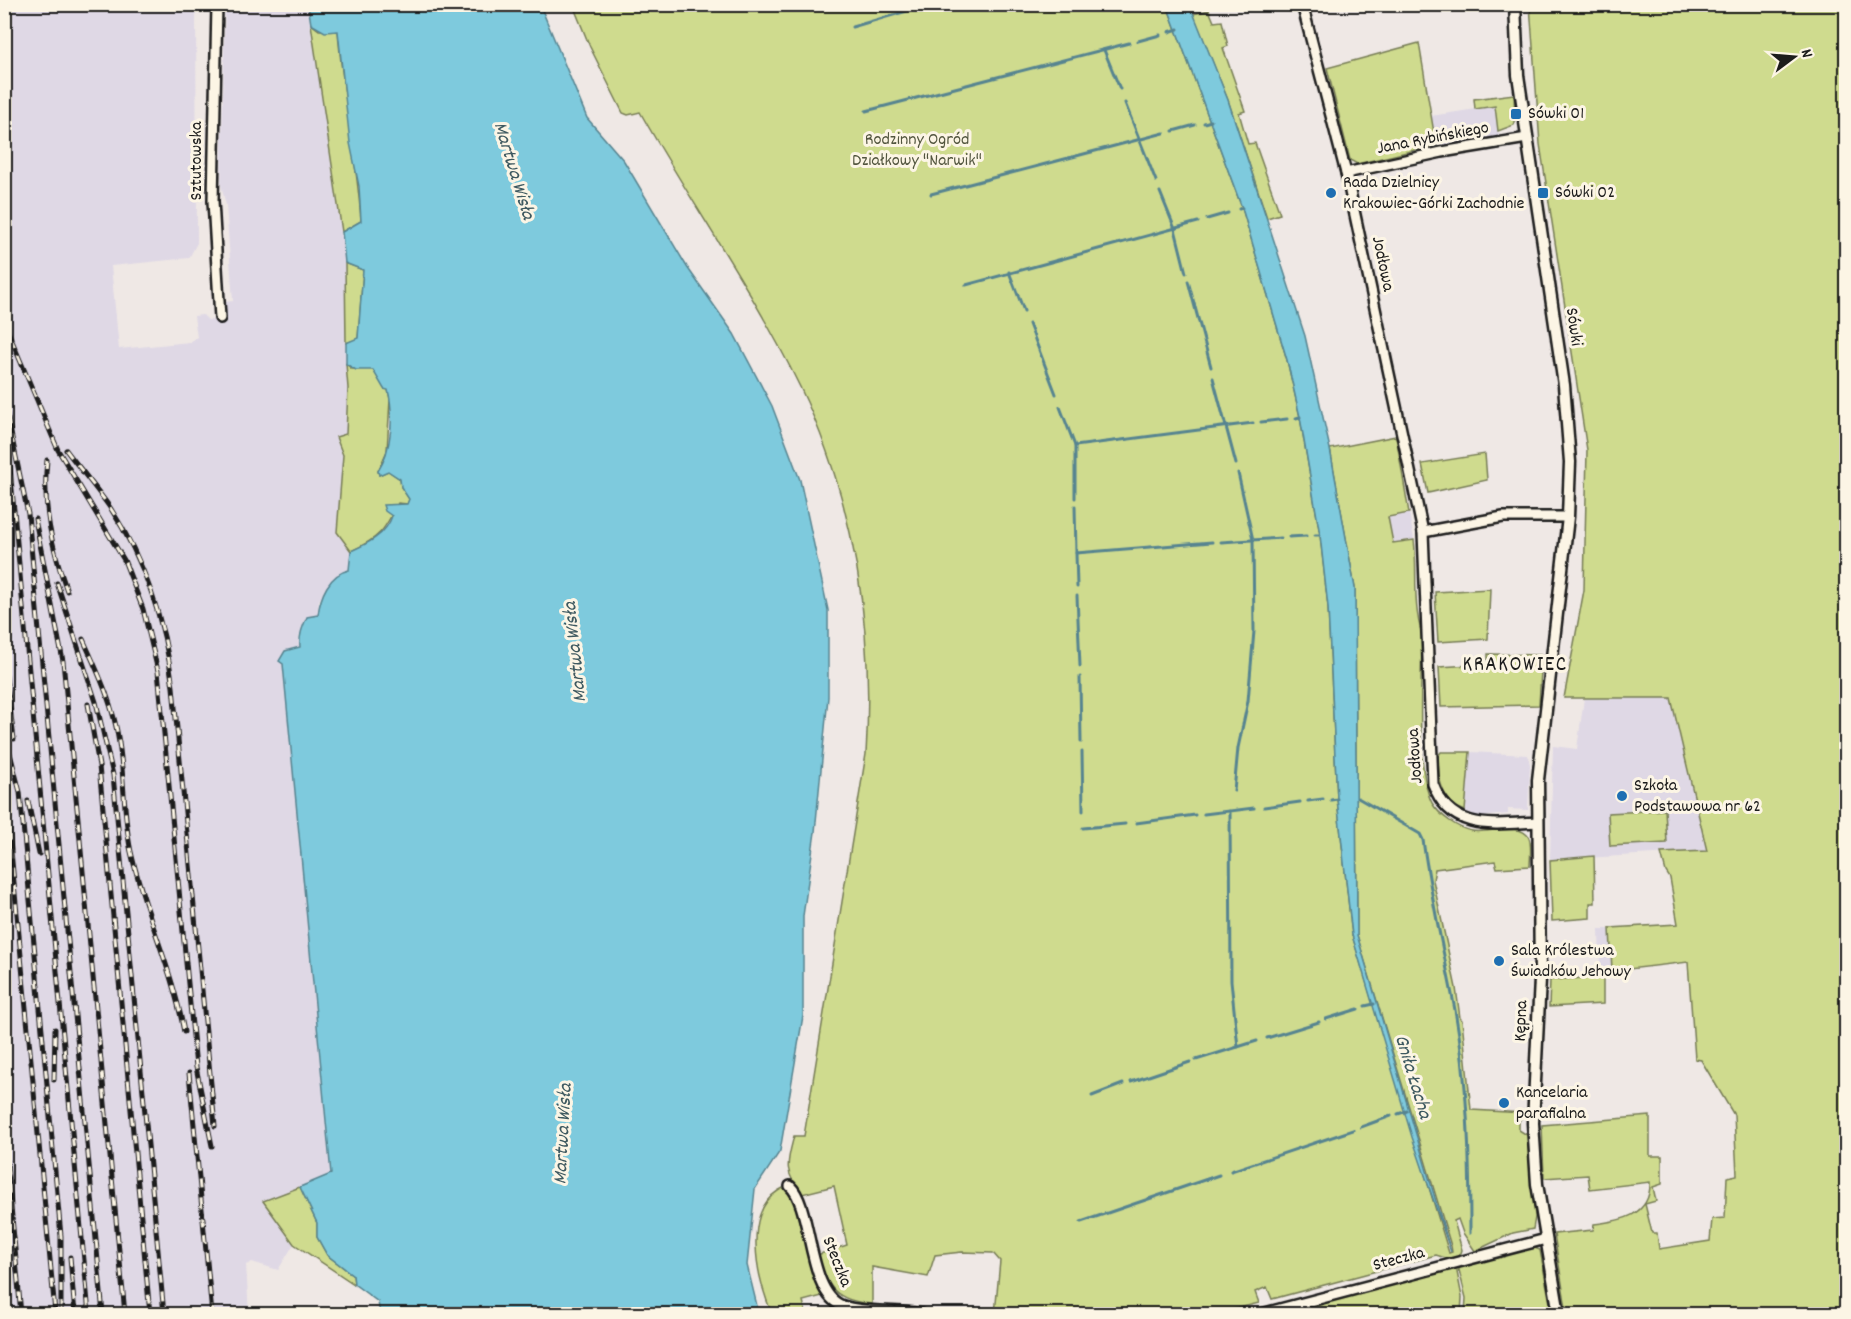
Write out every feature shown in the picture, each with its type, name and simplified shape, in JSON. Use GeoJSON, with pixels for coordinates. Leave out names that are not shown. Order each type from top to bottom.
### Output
{"type":"FeatureCollection","features":[{"type":"Feature","properties":{"kind":"street","name":"Sztutowska"},"geometry":{"type":"LineString","coordinates":[[217,4],[213,201],[220,318]]}},
{"type":"Feature","properties":{"kind":"street","name":"Jodłowa"},"geometry":{"type":"LineString","coordinates":[[1302,4],[1346,173],[1424,531],[1430,656],[1430,755],[1437,795],[1443,804],[1467,820],[1487,824],[1538,822]]}},
{"type":"Feature","properties":{"kind":"street","name":"Sówki"},"geometry":{"type":"LineString","coordinates":[[1515,4],[1518,75],[1564,385],[1570,462],[1568,517],[1552,656]]}},
{"type":"Feature","properties":{"kind":"street","name":"Jana Rybińskiego"},"geometry":{"type":"LineString","coordinates":[[1346,173],[1442,152],[1527,138]]}},
{"type":"Feature","properties":{"kind":"street"},"geometry":{"type":"LineString","coordinates":[[1424,531],[1503,517],[1568,517]]}},
{"type":"Feature","properties":{"kind":"street","name":"Kępna"},"geometry":{"type":"LineString","coordinates":[[1552,656],[1540,751],[1538,822],[1540,979],[1533,1123],[1537,1184],[1559,1314]]}},
{"type":"Feature","properties":{"kind":"street","name":"Steczka"},"geometry":{"type":"LineString","coordinates":[[790,1186],[799,1201],[812,1254],[832,1299],[840,1305],[855,1308],[921,1314]]}},
{"type":"Feature","properties":{"kind":"street","name":"Steczka"},"geometry":{"type":"LineString","coordinates":[[1261,1314],[1546,1239]]}},
{"type":"Feature","properties":{"kind":"shaded area"},"geometry":{"type":"Polygon","coordinates":[[[4,5],[196,5],[197,243],[189,258],[111,266],[119,349],[190,342],[197,337],[194,316],[203,315],[208,320],[227,318],[225,302],[233,301],[226,205],[221,185],[225,5],[308,5],[320,72],[346,272],[348,388],[346,434],[336,438],[343,455],[337,532],[351,551],[349,570],[319,600],[318,615],[299,636],[300,647],[279,660],[283,664],[331,1175],[263,1201],[294,1244],[278,1270],[252,1262],[246,1265],[249,1314],[5,1314],[4,5]]]}},
{"type":"Feature","properties":{"kind":"shaded area"},"geometry":{"type":"Polygon","coordinates":[[[1495,106],[1499,136],[1436,145],[1431,116],[1495,106]]]}},
{"type":"Feature","properties":{"kind":"shaded area"},"geometry":{"type":"Polygon","coordinates":[[[1409,513],[1414,540],[1393,543],[1388,516],[1409,513]]]}},
{"type":"Feature","properties":{"kind":"shaded area","name":"Szkoła Podstawowa nr 62"},"geometry":{"type":"Polygon","coordinates":[[[1584,698],[1671,698],[1707,851],[1550,860],[1553,746],[1577,749],[1584,698]]]}},
{"type":"Feature","properties":{"kind":"shaded area"},"geometry":{"type":"Polygon","coordinates":[[[1470,752],[1528,755],[1530,765],[1528,810],[1508,809],[1508,814],[1479,817],[1465,811],[1470,752]]]}},
{"type":"Feature","properties":{"kind":"shaded area"},"geometry":{"type":"Polygon","coordinates":[[[1599,929],[1611,929],[1612,971],[1600,972],[1599,929]]]}},
{"type":"Feature","properties":{"kind":"green space","name":"Rodzinny Ogród Działkowy \"Narwik\""},"geometry":{"type":"Polygon","coordinates":[[[573,5],[1167,5],[1242,208],[1287,360],[1300,417],[1320,535],[1328,607],[1337,799],[1352,935],[1449,1253],[1452,1252],[1451,1246],[1357,935],[1355,588],[1330,449],[1396,436],[1409,513],[1388,517],[1393,543],[1414,540],[1417,611],[1422,634],[1421,746],[1423,768],[1432,803],[1449,821],[1467,830],[1519,830],[1529,838],[1530,866],[1497,868],[1495,861],[1435,869],[1433,880],[1462,1020],[1471,1110],[1525,1113],[1519,1121],[1519,1130],[1527,1135],[1535,1217],[1533,1229],[1513,1233],[1475,1251],[1463,1233],[1458,1219],[1454,1221],[1462,1250],[1460,1256],[1449,1259],[1436,1255],[1272,1299],[1267,1287],[1255,1292],[1259,1303],[1215,1314],[995,1314],[1000,1261],[993,1253],[962,1252],[935,1255],[928,1277],[872,1267],[872,1304],[849,1299],[835,1291],[825,1276],[817,1255],[847,1245],[834,1186],[802,1194],[789,1173],[788,1160],[794,1136],[804,1136],[866,754],[867,660],[857,566],[835,475],[800,387],[743,282],[640,112],[628,115],[623,113],[590,47],[573,5]]]}},
{"type":"Feature","properties":{"kind":"green space"},"geometry":{"type":"Polygon","coordinates":[[[1530,5],[1846,5],[1846,1314],[1567,1314],[1554,1234],[1593,1230],[1594,1224],[1633,1215],[1645,1202],[1650,1182],[1590,1189],[1588,1175],[1544,1178],[1542,1125],[1650,1116],[1650,1156],[1662,1156],[1662,1184],[1653,1187],[1656,1201],[1645,1204],[1652,1233],[1657,1233],[1659,1249],[1710,1241],[1712,1219],[1725,1218],[1727,1177],[1737,1175],[1734,1115],[1701,1060],[1695,1059],[1688,962],[1612,971],[1610,928],[1678,924],[1670,878],[1661,853],[1707,851],[1671,698],[1564,698],[1584,590],[1587,450],[1540,144],[1530,5]]]}},
{"type":"Feature","properties":{"kind":"green space"},"geometry":{"type":"Polygon","coordinates":[[[1209,10],[1214,22],[1222,21],[1228,46],[1223,48],[1245,111],[1239,113],[1248,144],[1255,143],[1280,214],[1267,218],[1228,100],[1193,14],[1209,10]]]}},
{"type":"Feature","properties":{"kind":"green space"},"geometry":{"type":"Polygon","coordinates":[[[311,24],[319,30],[338,30],[361,221],[342,232],[311,24]]]}},
{"type":"Feature","properties":{"kind":"green space"},"geometry":{"type":"Polygon","coordinates":[[[1419,43],[1436,145],[1357,164],[1350,160],[1327,68],[1419,43]]]}},
{"type":"Feature","properties":{"kind":"green space"},"geometry":{"type":"Polygon","coordinates":[[[1514,94],[1514,125],[1498,131],[1495,106],[1475,109],[1474,99],[1514,94]]]}},
{"type":"Feature","properties":{"kind":"green space"},"geometry":{"type":"Polygon","coordinates":[[[345,263],[363,270],[358,339],[346,343],[345,263]]]}},
{"type":"Feature","properties":{"kind":"green space"},"geometry":{"type":"Polygon","coordinates":[[[346,364],[352,369],[373,369],[388,389],[390,399],[387,451],[378,471],[379,475],[388,471],[400,479],[401,487],[409,499],[408,504],[398,503],[380,533],[369,542],[351,551],[337,532],[343,455],[336,437],[346,434],[348,388],[346,364]]]}},
{"type":"Feature","properties":{"kind":"green space"},"geometry":{"type":"Polygon","coordinates":[[[1485,454],[1487,480],[1428,493],[1422,464],[1485,454]]]}},
{"type":"Feature","properties":{"kind":"green space"},"geometry":{"type":"Polygon","coordinates":[[[1490,589],[1488,639],[1438,642],[1435,592],[1490,589]]]}},
{"type":"Feature","properties":{"kind":"green space"},"geometry":{"type":"Polygon","coordinates":[[[1488,654],[1542,655],[1539,705],[1441,707],[1439,667],[1488,664],[1488,654]]]}},
{"type":"Feature","properties":{"kind":"green space"},"geometry":{"type":"Polygon","coordinates":[[[1441,752],[1470,752],[1465,811],[1451,802],[1442,789],[1438,765],[1438,756],[1441,752]]]}},
{"type":"Feature","properties":{"kind":"green space"},"geometry":{"type":"Polygon","coordinates":[[[1665,810],[1667,843],[1610,846],[1608,813],[1665,810]]]}},
{"type":"Feature","properties":{"kind":"green space"},"geometry":{"type":"Polygon","coordinates":[[[1594,856],[1595,903],[1590,903],[1590,918],[1552,921],[1550,860],[1594,856]]]}},
{"type":"Feature","properties":{"kind":"green space"},"geometry":{"type":"Polygon","coordinates":[[[1603,977],[1603,1004],[1549,1007],[1550,980],[1603,977]]]}},
{"type":"Feature","properties":{"kind":"green space"},"geometry":{"type":"Polygon","coordinates":[[[300,1187],[317,1223],[317,1237],[327,1255],[353,1275],[354,1284],[294,1244],[263,1201],[300,1187]]]}},
{"type":"Feature","properties":{"kind":"green space"},"geometry":{"type":"Polygon","coordinates":[[[785,1187],[795,1195],[826,1295],[803,1301],[806,1313],[772,1314],[761,1282],[756,1244],[757,1226],[762,1210],[771,1197],[785,1187]]]}},
{"type":"Feature","properties":{"kind":"green space"},"geometry":{"type":"Polygon","coordinates":[[[1532,1247],[1540,1250],[1552,1314],[1465,1314],[1466,1298],[1459,1270],[1457,1272],[1462,1297],[1461,1314],[1272,1314],[1532,1247]]]}},
{"type":"Feature","properties":{"kind":"water","name":"Martwa Wisła"},"geometry":{"type":"Polygon","coordinates":[[[308,5],[540,5],[587,118],[624,161],[687,267],[734,334],[772,406],[800,480],[828,610],[828,697],[815,832],[803,916],[803,1016],[780,1151],[755,1189],[747,1265],[759,1314],[380,1314],[378,1302],[354,1284],[353,1275],[327,1255],[317,1237],[317,1223],[300,1187],[331,1174],[283,664],[279,661],[285,651],[300,647],[301,632],[307,617],[318,615],[321,601],[331,581],[342,572],[349,570],[351,551],[381,534],[389,523],[392,516],[385,511],[383,505],[407,504],[409,499],[401,487],[400,479],[388,471],[379,475],[378,471],[389,442],[391,410],[388,390],[384,389],[373,370],[356,370],[346,364],[346,343],[358,338],[363,270],[345,263],[342,232],[361,221],[359,186],[350,143],[338,31],[325,32],[311,24],[308,5]]]}},
{"type":"Feature","properties":{"kind":"water","name":"Gniła Łacha"},"geometry":{"type":"Polygon","coordinates":[[[1167,5],[1190,5],[1228,100],[1305,336],[1330,449],[1355,588],[1357,935],[1451,1252],[1412,1137],[1352,935],[1337,799],[1328,607],[1320,535],[1300,417],[1287,360],[1242,208],[1167,5]]]}},
{"type":"Feature","properties":{"kind":"waterway"},"geometry":{"type":"LineString","coordinates":[[852,27],[931,4]]}},
{"type":"Feature","properties":{"kind":"waterway"},"geometry":{"type":"LineString","coordinates":[[1169,32],[1178,29]]}},
{"type":"Feature","properties":{"kind":"waterway"},"geometry":{"type":"LineString","coordinates":[[1138,41],[1160,35]]}},
{"type":"Feature","properties":{"kind":"waterway"},"geometry":{"type":"LineString","coordinates":[[866,111],[1129,43]]}},
{"type":"Feature","properties":{"kind":"waterway"},"geometry":{"type":"LineString","coordinates":[[1104,50],[1120,89]]}},
{"type":"Feature","properties":{"kind":"waterway"},"geometry":{"type":"LineString","coordinates":[[1125,103],[1156,181]]}},
{"type":"Feature","properties":{"kind":"waterway"},"geometry":{"type":"LineString","coordinates":[[1204,123],[1211,121]]}},
{"type":"Feature","properties":{"kind":"waterway"},"geometry":{"type":"LineString","coordinates":[[1173,131],[1195,125]]}},
{"type":"Feature","properties":{"kind":"waterway"},"geometry":{"type":"LineString","coordinates":[[931,194],[1164,133]]}},
{"type":"Feature","properties":{"kind":"waterway"},"geometry":{"type":"LineString","coordinates":[[1160,192],[1175,229],[1186,273]]}},
{"type":"Feature","properties":{"kind":"waterway"},"geometry":{"type":"LineString","coordinates":[[1207,219],[1228,213]]}},
{"type":"Feature","properties":{"kind":"waterway"},"geometry":{"type":"LineString","coordinates":[[966,285],[1198,222]]}},
{"type":"Feature","properties":{"kind":"waterway"},"geometry":{"type":"LineString","coordinates":[[1009,272],[1024,311]]}},
{"type":"Feature","properties":{"kind":"waterway"},"geometry":{"type":"LineString","coordinates":[[1188,281],[1211,367]]}},
{"type":"Feature","properties":{"kind":"waterway"},"geometry":{"type":"LineString","coordinates":[[1029,324],[1056,394]]}},
{"type":"Feature","properties":{"kind":"waterway"},"geometry":{"type":"LineString","coordinates":[[1213,378],[1236,464]]}},
{"type":"Feature","properties":{"kind":"waterway"},"geometry":{"type":"LineString","coordinates":[[1060,407],[1075,446],[1253,423]]}},
{"type":"Feature","properties":{"kind":"waterway"},"geometry":{"type":"LineString","coordinates":[[1296,418],[1300,417]]}},
{"type":"Feature","properties":{"kind":"waterway"},"geometry":{"type":"LineString","coordinates":[[1261,422],[1287,419]]}},
{"type":"Feature","properties":{"kind":"waterway"},"geometry":{"type":"LineString","coordinates":[[1075,446],[1075,498]]}},
{"type":"Feature","properties":{"kind":"waterway"},"geometry":{"type":"LineString","coordinates":[[1234,791],[1238,748],[1248,701],[1254,631],[1253,540],[1238,473]]}},
{"type":"Feature","properties":{"kind":"waterway"},"geometry":{"type":"LineString","coordinates":[[1075,506],[1076,553],[1212,542]]}},
{"type":"Feature","properties":{"kind":"waterway"},"geometry":{"type":"LineString","coordinates":[[1315,535],[1320,535]]}},
{"type":"Feature","properties":{"kind":"waterway"},"geometry":{"type":"LineString","coordinates":[[1289,537],[1306,536]]}},
{"type":"Feature","properties":{"kind":"waterway"},"geometry":{"type":"LineString","coordinates":[[1221,542],[1281,538]]}},
{"type":"Feature","properties":{"kind":"waterway"},"geometry":{"type":"LineString","coordinates":[[1076,553],[1077,587]]}},
{"type":"Feature","properties":{"kind":"waterway"},"geometry":{"type":"LineString","coordinates":[[1077,596],[1080,666]]}},
{"type":"Feature","properties":{"kind":"waterway"},"geometry":{"type":"LineString","coordinates":[[1080,677],[1081,742]]}},
{"type":"Feature","properties":{"kind":"waterway"},"geometry":{"type":"LineString","coordinates":[[1082,752],[1083,811]]}},
{"type":"Feature","properties":{"kind":"waterway"},"geometry":{"type":"LineString","coordinates":[[1358,798],[1420,834],[1423,840],[1463,1065],[1469,1149],[1470,1233]]}},
{"type":"Feature","properties":{"kind":"waterway"},"geometry":{"type":"LineString","coordinates":[[1308,801],[1323,799]]}},
{"type":"Feature","properties":{"kind":"waterway"},"geometry":{"type":"LineString","coordinates":[[1331,800],[1337,799]]}},
{"type":"Feature","properties":{"kind":"waterway"},"geometry":{"type":"LineString","coordinates":[[1264,807],[1300,802]]}},
{"type":"Feature","properties":{"kind":"waterway"},"geometry":{"type":"LineString","coordinates":[[1238,1047],[1231,981],[1230,811],[1254,808]]}},
{"type":"Feature","properties":{"kind":"waterway"},"geometry":{"type":"LineString","coordinates":[[1204,814],[1229,811]]}},
{"type":"Feature","properties":{"kind":"waterway"},"geometry":{"type":"LineString","coordinates":[[1136,823],[1195,815]]}},
{"type":"Feature","properties":{"kind":"waterway"},"geometry":{"type":"LineString","coordinates":[[1083,828],[1125,824]]}},
{"type":"Feature","properties":{"kind":"waterway"},"geometry":{"type":"LineString","coordinates":[[1365,1006],[1374,1004]]}},
{"type":"Feature","properties":{"kind":"waterway"},"geometry":{"type":"LineString","coordinates":[[1326,1019],[1358,1009]]}},
{"type":"Feature","properties":{"kind":"waterway"},"geometry":{"type":"LineString","coordinates":[[1267,1038],[1319,1022]]}},
{"type":"Feature","properties":{"kind":"waterway"},"geometry":{"type":"LineString","coordinates":[[1196,1060],[1257,1041]]}},
{"type":"Feature","properties":{"kind":"waterway"},"geometry":{"type":"LineString","coordinates":[[1131,1082],[1190,1062]]}},
{"type":"Feature","properties":{"kind":"waterway"},"geometry":{"type":"LineString","coordinates":[[1092,1096],[1123,1084]]}},
{"type":"Feature","properties":{"kind":"waterway"},"geometry":{"type":"LineString","coordinates":[[1398,1114],[1407,1111]]}},
{"type":"Feature","properties":{"kind":"waterway"},"geometry":{"type":"LineString","coordinates":[[1361,1127],[1391,1116]]}},
{"type":"Feature","properties":{"kind":"waterway"},"geometry":{"type":"LineString","coordinates":[[1231,1171],[1353,1130]]}},
{"type":"Feature","properties":{"kind":"waterway"},"geometry":{"type":"LineString","coordinates":[[1081,1222],[1219,1175]]}},
{"type":"Feature","properties":{"kind":"railway"},"geometry":{"type":"LineString","coordinates":[[4,322],[58,450],[124,560],[143,609],[158,671],[196,1067],[212,1146]]}},
{"type":"Feature","properties":{"kind":"railway"},"geometry":{"type":"LineString","coordinates":[[4,400],[28,514],[103,1314]]}},
{"type":"Feature","properties":{"kind":"railway"},"geometry":{"type":"LineString","coordinates":[[66,450],[111,509],[134,551],[144,572],[165,640],[173,687],[215,1126]]}},
{"type":"Feature","properties":{"kind":"railway"},"geometry":{"type":"LineString","coordinates":[[9,457],[89,1314]]}},
{"type":"Feature","properties":{"kind":"railway"},"geometry":{"type":"LineString","coordinates":[[47,460],[47,510],[57,559],[67,591]]}},
{"type":"Feature","properties":{"kind":"railway"},"geometry":{"type":"LineString","coordinates":[[35,519],[63,661],[125,1314]]}},
{"type":"Feature","properties":{"kind":"railway"},"geometry":{"type":"LineString","coordinates":[[57,583],[96,702],[113,775],[164,1314]]}},
{"type":"Feature","properties":{"kind":"railway"},"geometry":{"type":"LineString","coordinates":[[83,639],[105,690],[117,729],[132,856],[173,987],[184,1032]]}},
{"type":"Feature","properties":{"kind":"railway"},"geometry":{"type":"LineString","coordinates":[[4,662],[14,739]]}},
{"type":"Feature","properties":{"kind":"railway"},"geometry":{"type":"LineString","coordinates":[[88,704],[99,766],[150,1314]]}},
{"type":"Feature","properties":{"kind":"railway"},"geometry":{"type":"LineString","coordinates":[[4,730],[20,792],[61,1236],[61,1314]]}},
{"type":"Feature","properties":{"kind":"railway"},"geometry":{"type":"LineString","coordinates":[[4,778],[55,1312]]}},
{"type":"Feature","properties":{"kind":"railway"},"geometry":{"type":"LineString","coordinates":[[28,801],[39,854]]}},
{"type":"Feature","properties":{"kind":"railway"},"geometry":{"type":"LineString","coordinates":[[54,1080],[55,1029]]}},
{"type":"Feature","properties":{"kind":"railway"},"geometry":{"type":"LineString","coordinates":[[189,1073],[212,1314]]}},
{"type":"Feature","properties":{"kind":"railway"},"geometry":{"type":"LineString","coordinates":[[4,1131],[21,1314]]}},
{"type":"Feature","properties":{"kind":"railway"},"geometry":{"type":"LineString","coordinates":[[70,1257],[75,1314]]}},
{"type":"Feature","properties":{"kind":"place","name":"Sówki 01"},"geometry":{"type":"Point","coordinates":[1516,114]}},
{"type":"Feature","properties":{"kind":"place","name":"Rada Dzielnicy Krakowiec-Górki Zachodnie"},"geometry":{"type":"Point","coordinates":[1331,193]}},
{"type":"Feature","properties":{"kind":"place","name":"Sówki 02"},"geometry":{"type":"Point","coordinates":[1543,193]}},
{"type":"Feature","properties":{"kind":"place","name":"Szkoła Podstawowa nr 62"},"geometry":{"type":"Point","coordinates":[1622,796]}},
{"type":"Feature","properties":{"kind":"place","name":"Sala Królestwa Świadków Jehowy"},"geometry":{"type":"Point","coordinates":[1499,961]}},
{"type":"Feature","properties":{"kind":"place","name":"Kancelaria parafialna"},"geometry":{"type":"Point","coordinates":[1504,1103]}},
{"type":"Feature","properties":{"kind":"district","name":"KRAKOWIEC"},"geometry":{"type":"Point","coordinates":[1515,666]}}]}
